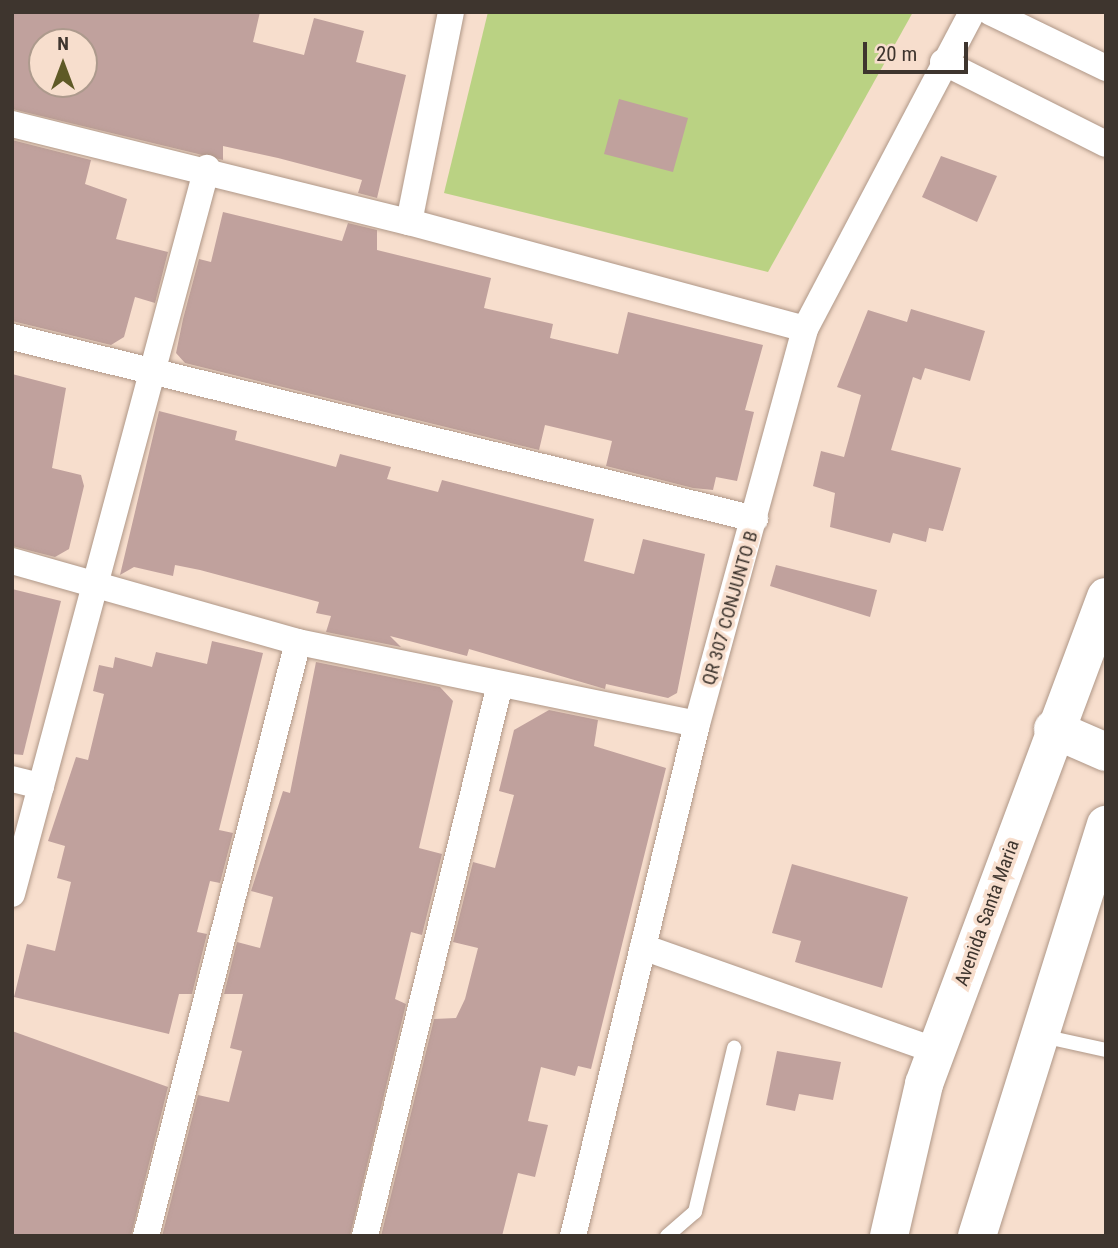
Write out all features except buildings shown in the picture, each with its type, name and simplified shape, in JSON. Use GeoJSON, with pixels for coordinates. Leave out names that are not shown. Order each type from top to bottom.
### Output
{"type":"FeatureCollection","features":[{"type":"Feature","properties":{"kind":"main road","name":"Avenida Santa Maria"},"geometry":{"type":"LineString","coordinates":[[890,1236],[937,1051],[1053,729],[1095,652],[1106,597]]}},
{"type":"Feature","properties":{"kind":"main road"},"geometry":{"type":"LineString","coordinates":[[1053,729],[1106,752]]}},
{"type":"Feature","properties":{"kind":"main road"},"geometry":{"type":"LineString","coordinates":[[977,1236],[1037,1034],[1106,825]]}},
{"type":"Feature","properties":{"kind":"street"},"geometry":{"type":"LineString","coordinates":[[409,222],[451,12]]}},
{"type":"Feature","properties":{"kind":"street","name":"QR 307 CONJUNTO B"},"geometry":{"type":"LineString","coordinates":[[573,1236],[697,724],[805,329],[943,62],[972,12]]}},
{"type":"Feature","properties":{"kind":"street"},"geometry":{"type":"LineString","coordinates":[[990,12],[1106,68]]}},
{"type":"Feature","properties":{"kind":"street"},"geometry":{"type":"LineString","coordinates":[[943,62],[1106,144]]}},
{"type":"Feature","properties":{"kind":"street"},"geometry":{"type":"LineString","coordinates":[[12,124],[207,168],[805,329]]}},
{"type":"Feature","properties":{"kind":"street"},"geometry":{"type":"LineString","coordinates":[[12,894],[207,168]]}},
{"type":"Feature","properties":{"kind":"street"},"geometry":{"type":"LineString","coordinates":[[12,337],[153,369],[755,519]]}},
{"type":"Feature","properties":{"kind":"street"},"geometry":{"type":"LineString","coordinates":[[12,561],[298,642],[499,688],[697,724]]}},
{"type":"Feature","properties":{"kind":"street"},"geometry":{"type":"LineString","coordinates":[[146,1236],[298,642]]}},
{"type":"Feature","properties":{"kind":"street"},"geometry":{"type":"LineString","coordinates":[[365,1236],[499,688]]}},
{"type":"Feature","properties":{"kind":"street"},"geometry":{"type":"LineString","coordinates":[[12,779],[41,786]]}},
{"type":"Feature","properties":{"kind":"street"},"geometry":{"type":"LineString","coordinates":[[643,947],[937,1051]]}},
{"type":"Feature","properties":{"kind":"lane"},"geometry":{"type":"LineString","coordinates":[[1037,1034],[1106,1050]]}},
{"type":"Feature","properties":{"kind":"lane"},"geometry":{"type":"LineString","coordinates":[[667,1236],[695,1212],[734,1048]]}},
{"type":"Feature","properties":{"kind":"green space"},"geometry":{"type":"Polygon","coordinates":[[[488,12],[913,12],[768,272],[444,193],[488,12]]]}}]}
